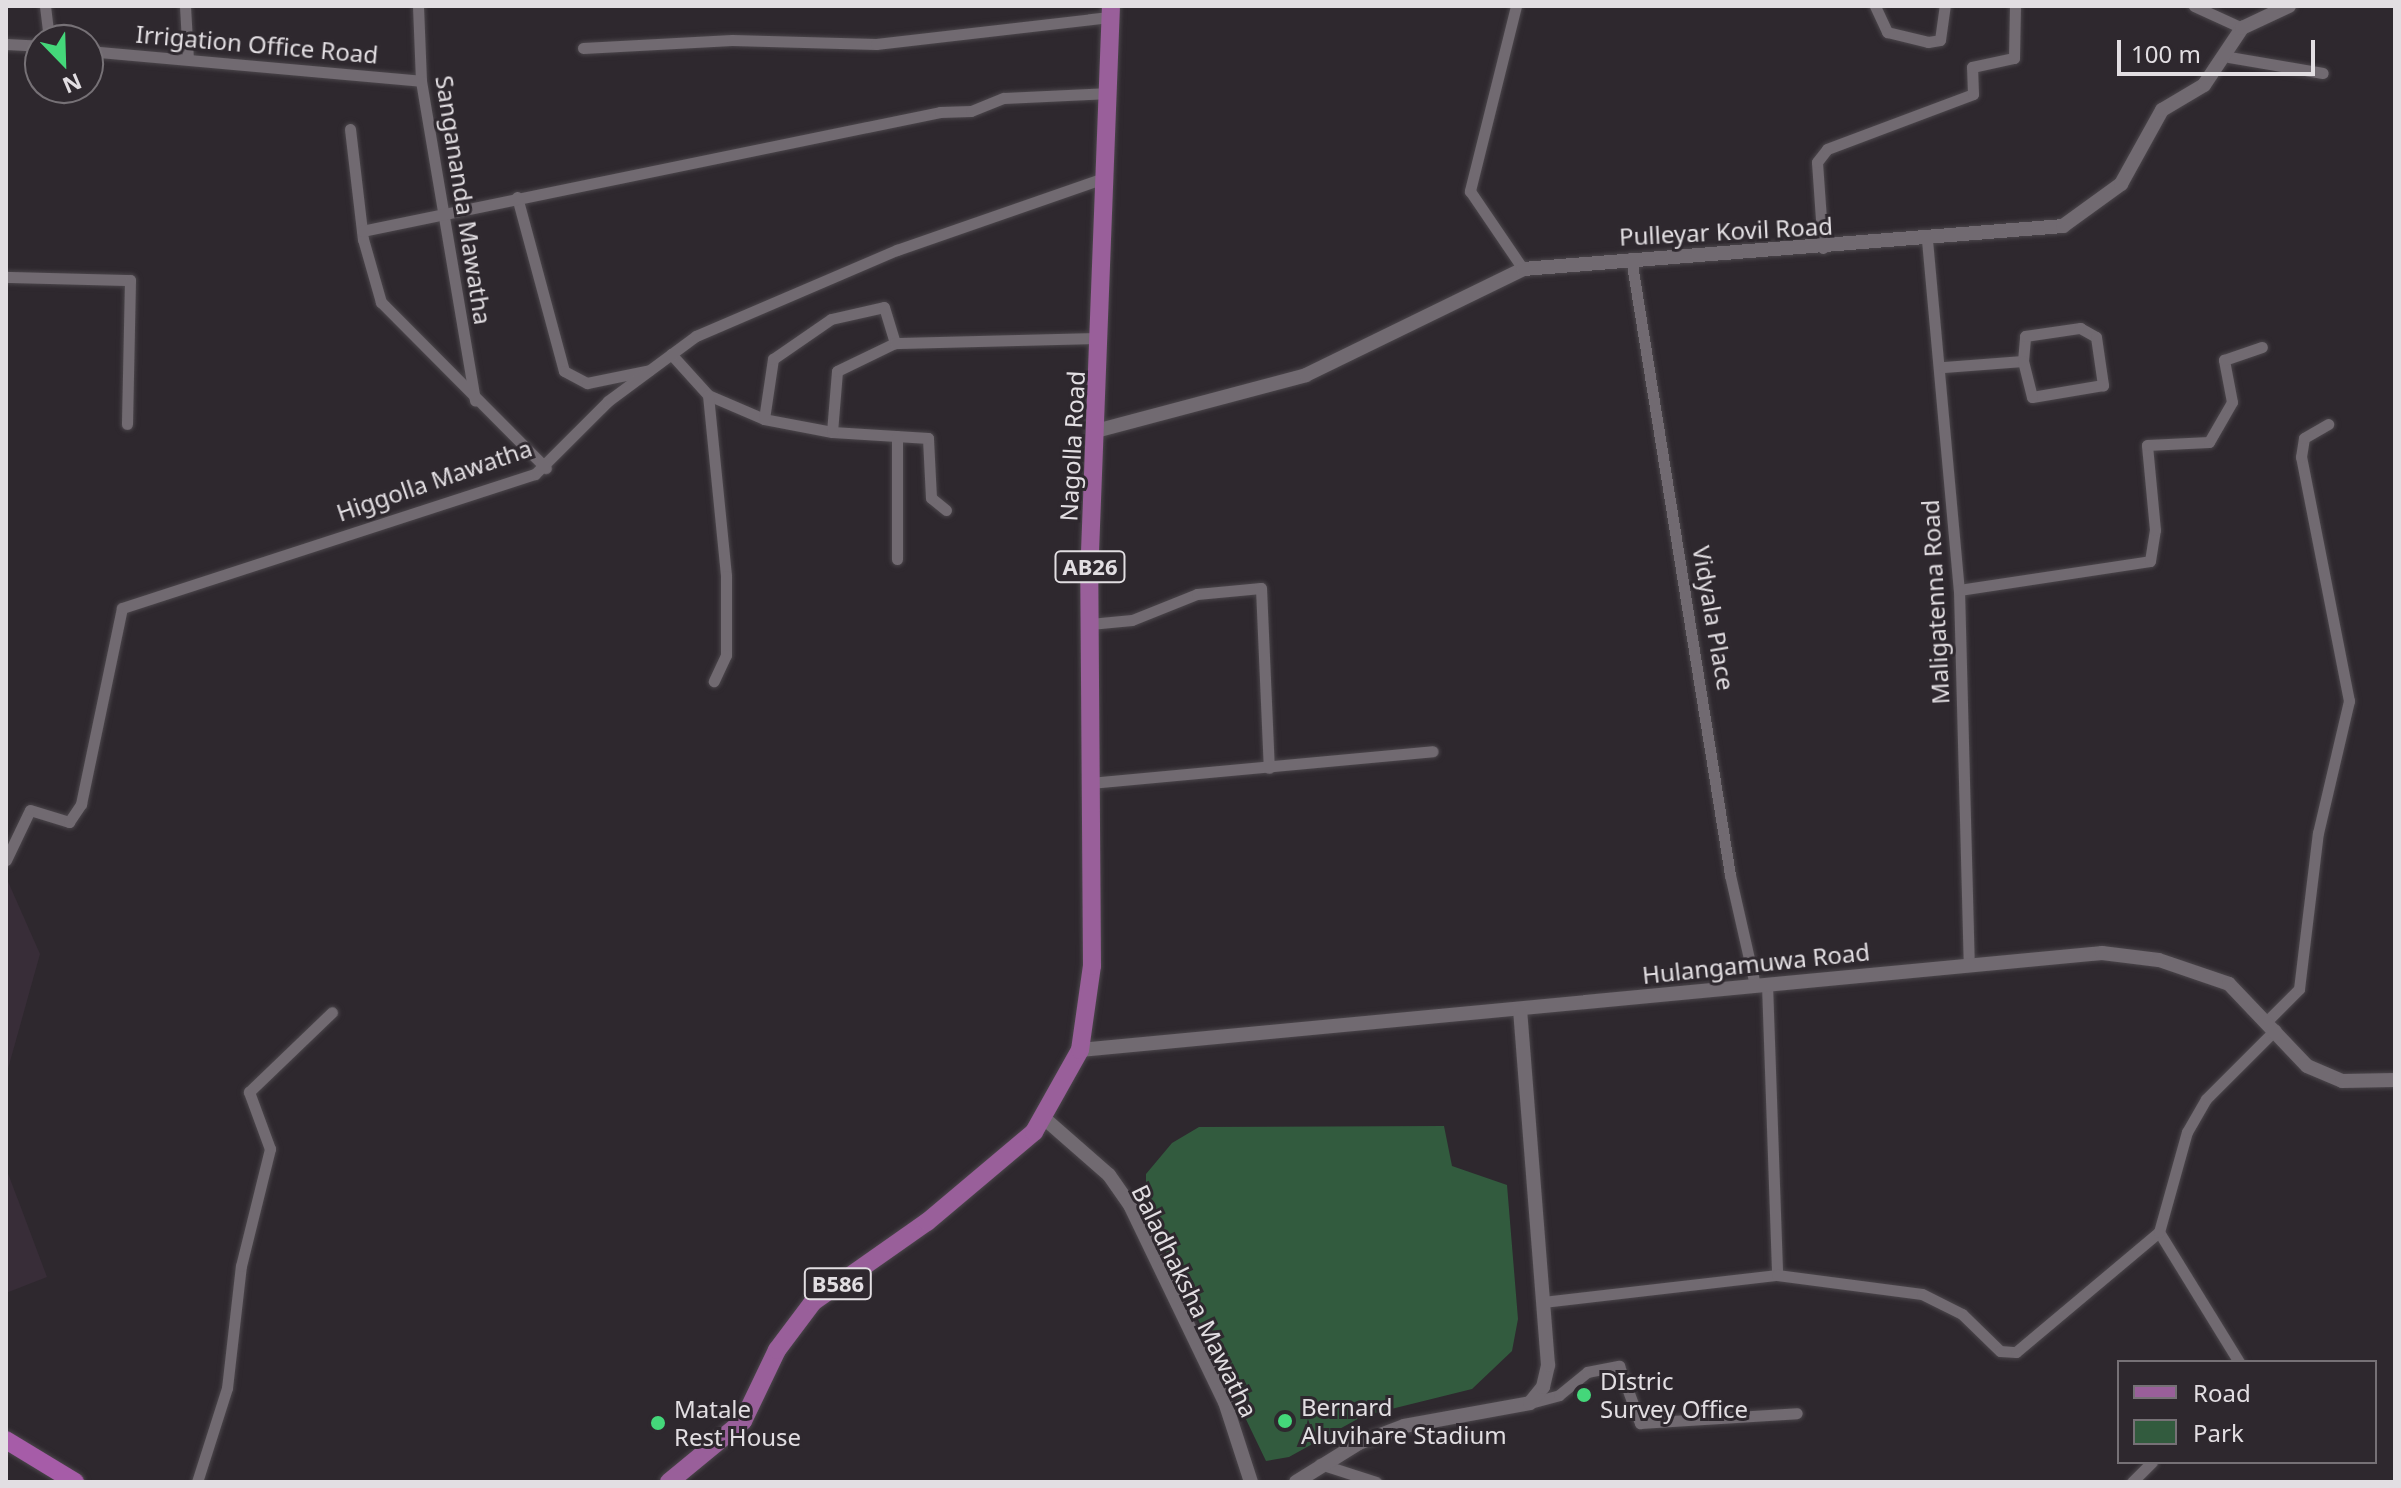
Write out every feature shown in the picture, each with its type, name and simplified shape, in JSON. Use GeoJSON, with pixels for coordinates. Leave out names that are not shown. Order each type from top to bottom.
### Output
{"type":"FeatureCollection","features":[{"type":"Feature","properties":{"kind":"highway"},"geometry":{"type":"LineString","coordinates":[[6,1440],[75,1482]]}},
{"type":"Feature","properties":{"kind":"main road","name":"Nagolla Road"},"geometry":{"type":"LineString","coordinates":[[1045,1119],[1080,1050],[1092,966],[1090,624],[1111,12]]}},
{"type":"Feature","properties":{"kind":"main road","name":"B586"},"geometry":{"type":"LineString","coordinates":[[669,1482],[743,1421],[777,1350],[813,1302],[959,1197],[1045,1119]]}},
{"type":"Feature","properties":{"kind":"street"},"geometry":{"type":"LineString","coordinates":[[185,6],[188,59]]}},
{"type":"Feature","properties":{"kind":"street","name":"Sangananda Mawatha"},"geometry":{"type":"LineString","coordinates":[[418,6],[421,81],[475,401]]}},
{"type":"Feature","properties":{"kind":"street"},"geometry":{"type":"LineString","coordinates":[[1516,6],[1470,191],[1523,269]]}},
{"type":"Feature","properties":{"kind":"street"},"geometry":{"type":"LineString","coordinates":[[1875,6],[1887,32],[1928,42],[1940,40],[1945,6]]}},
{"type":"Feature","properties":{"kind":"street"},"geometry":{"type":"LineString","coordinates":[[1823,248],[1817,162],[1827,149],[1973,94],[1972,67],[2014,58],[2015,6]]}},
{"type":"Feature","properties":{"kind":"street"},"geometry":{"type":"LineString","coordinates":[[2194,6],[2242,28],[2289,6]]}},
{"type":"Feature","properties":{"kind":"street"},"geometry":{"type":"LineString","coordinates":[[583,48],[876,44],[1111,12]]}},
{"type":"Feature","properties":{"kind":"street","name":"Pulleyar Kovil Road"},"geometry":{"type":"LineString","coordinates":[[1096,431],[1306,375],[1523,269],[1631,258],[1927,240],[2063,226],[2121,184],[2162,110],[2204,85],[2229,57],[2242,28]]}},
{"type":"Feature","properties":{"kind":"street","name":"Irrigation Office Road"},"geometry":{"type":"LineString","coordinates":[[104,52],[421,81]]}},
{"type":"Feature","properties":{"kind":"street"},"geometry":{"type":"LineString","coordinates":[[2229,57],[2323,73]]}},
{"type":"Feature","properties":{"kind":"street"},"geometry":{"type":"LineString","coordinates":[[362,231],[517,197],[971,111],[1004,98],[1110,93]]}},
{"type":"Feature","properties":{"kind":"street"},"geometry":{"type":"LineString","coordinates":[[350,129],[362,231],[381,302],[475,401],[546,468]]}},
{"type":"Feature","properties":{"kind":"street","name":"Higgolla Mawatha"},"geometry":{"type":"LineString","coordinates":[[6,860],[30,810],[69,822],[81,804],[122,608],[546,468],[608,401],[696,336],[897,250],[1107,176]]}},
{"type":"Feature","properties":{"kind":"street"},"geometry":{"type":"LineString","coordinates":[[517,197],[564,371],[587,383],[651,370]]}},
{"type":"Feature","properties":{"kind":"street","name":"Maligatenna Road"},"geometry":{"type":"LineString","coordinates":[[1927,240],[1944,367],[1959,590],[1969,964]]}},
{"type":"Feature","properties":{"kind":"street","name":"Vidyala Place"},"geometry":{"type":"LineString","coordinates":[[1631,258],[1730,875],[1761,984],[1777,1275]]}},
{"type":"Feature","properties":{"kind":"street"},"geometry":{"type":"LineString","coordinates":[[6,277],[130,280],[127,424]]}},
{"type":"Feature","properties":{"kind":"street"},"geometry":{"type":"LineString","coordinates":[[764,419],[773,359],[831,319],[884,307],[895,343]]}},
{"type":"Feature","properties":{"kind":"street"},"geometry":{"type":"LineString","coordinates":[[2090,330],[2103,385],[2032,397],[2023,361],[2022,339],[2031,334],[2090,330]]}},
{"type":"Feature","properties":{"kind":"street"},"geometry":{"type":"LineString","coordinates":[[832,432],[837,371],[895,343],[1102,338]]}},
{"type":"Feature","properties":{"kind":"street"},"geometry":{"type":"LineString","coordinates":[[1959,590],[2150,561],[2155,530],[2147,445],[2209,442],[2232,402],[2224,360],[2262,347]]}},
{"type":"Feature","properties":{"kind":"street"},"geometry":{"type":"LineString","coordinates":[[671,354],[708,395],[764,419],[832,432],[928,438],[931,498],[946,510]]}},
{"type":"Feature","properties":{"kind":"street"},"geometry":{"type":"LineString","coordinates":[[1944,367],[2023,361]]}},
{"type":"Feature","properties":{"kind":"street"},"geometry":{"type":"LineString","coordinates":[[708,395],[726,576],[726,655],[714,681]]}},
{"type":"Feature","properties":{"kind":"street"},"geometry":{"type":"LineString","coordinates":[[1543,1302],[1777,1275],[1922,1294],[1962,1314],[2000,1351],[2016,1352],[2159,1232],[2187,1132],[2206,1099],[2272,1025],[2299,989],[2318,833],[2349,701],[2301,457],[2304,438],[2328,424]]}},
{"type":"Feature","properties":{"kind":"street"},"geometry":{"type":"LineString","coordinates":[[897,436],[897,559]]}},
{"type":"Feature","properties":{"kind":"street"},"geometry":{"type":"LineString","coordinates":[[1090,624],[1132,620],[1197,594],[1261,588],[1269,768]]}},
{"type":"Feature","properties":{"kind":"street"},"geometry":{"type":"LineString","coordinates":[[1090,783],[1433,751]]}},
{"type":"Feature","properties":{"kind":"street","name":"Hulangamuwa Road"},"geometry":{"type":"LineString","coordinates":[[1080,1050],[2102,953],[2159,960],[2229,984],[2272,1025],[2307,1066],[2342,1081],[2395,1080]]}},
{"type":"Feature","properties":{"kind":"street"},"geometry":{"type":"LineString","coordinates":[[1520,1010],[1548,1365],[1530,1403]]}},
{"type":"Feature","properties":{"kind":"street"},"geometry":{"type":"LineString","coordinates":[[197,1482],[227,1388],[241,1266],[270,1149],[249,1092],[332,1012]]}},
{"type":"Feature","properties":{"kind":"street","name":"Baladhaksha Mawatha"},"geometry":{"type":"LineString","coordinates":[[1045,1119],[1109,1175],[1131,1207],[1225,1402],[1251,1482]]}},
{"type":"Feature","properties":{"kind":"street"},"geometry":{"type":"LineString","coordinates":[[2159,1232],[2238,1360]]}},
{"type":"Feature","properties":{"kind":"street"},"geometry":{"type":"LineString","coordinates":[[1296,1482],[1319,1464],[1404,1426],[1559,1395],[1587,1372],[1619,1366],[1640,1423],[1797,1413]]}},
{"type":"Feature","properties":{"kind":"street"},"geometry":{"type":"LineString","coordinates":[[1319,1464],[1376,1482]]}},
{"type":"Feature","properties":{"kind":"street"},"geometry":{"type":"LineString","coordinates":[[2132,1482],[2150,1464]]}},
{"type":"Feature","properties":{"kind":"shaded area"},"geometry":{"type":"Polygon","coordinates":[[[6,877],[40,954],[6,1076],[6,877]]]}},
{"type":"Feature","properties":{"kind":"shaded area"},"geometry":{"type":"Polygon","coordinates":[[[6,1168],[47,1277],[6,1293],[6,1168]]]}},
{"type":"Feature","properties":{"kind":"green space"},"geometry":{"type":"Polygon","coordinates":[[[1444,1126],[1452,1166],[1507,1185],[1518,1319],[1512,1351],[1472,1389],[1363,1416],[1289,1457],[1266,1461],[1146,1211],[1146,1174],[1172,1143],[1199,1127],[1444,1126]]]}},
{"type":"Feature","properties":{"kind":"place","name":"DIstric Survey Office"},"geometry":{"type":"Point","coordinates":[1584,1395]}},
{"type":"Feature","properties":{"kind":"place","name":"Bernard Aluvihare Stadium"},"geometry":{"type":"Point","coordinates":[1285,1421]}},
{"type":"Feature","properties":{"kind":"place","name":"Matale Rest House"},"geometry":{"type":"Point","coordinates":[658,1423]}}]}
